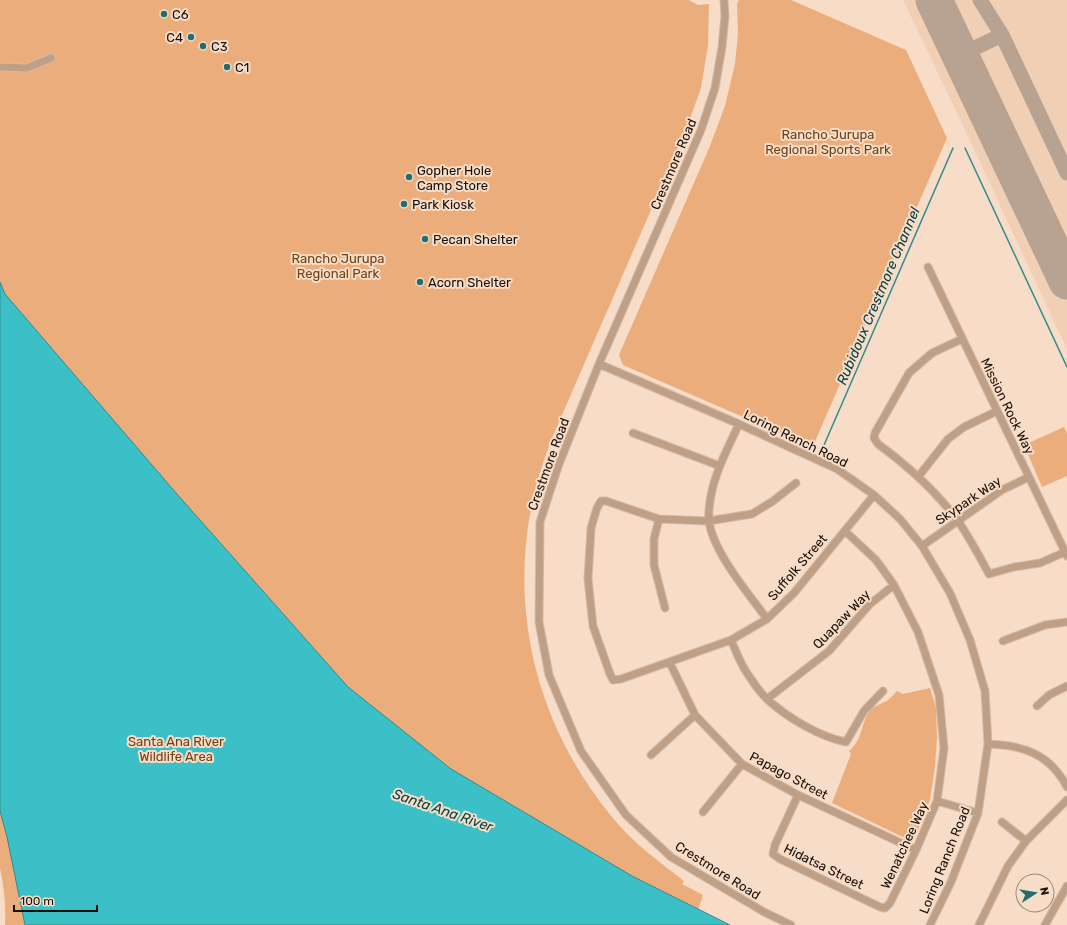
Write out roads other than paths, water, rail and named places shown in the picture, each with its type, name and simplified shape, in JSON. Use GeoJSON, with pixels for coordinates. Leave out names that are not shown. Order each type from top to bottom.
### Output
{"type":"FeatureCollection","features":[{"type":"Feature","properties":{"kind":"street","name":"Crestmore Road"},"geometry":{"type":"LineString","coordinates":[[724,0],[725,16],[722,47],[715,88],[701,130],[599,364],[559,464],[540,522],[539,622],[549,675],[581,751],[626,815],[671,857],[764,912],[791,925]]}},
{"type":"Feature","properties":{"kind":"street"},"geometry":{"type":"LineString","coordinates":[[0,66],[27,68],[51,58]]}},
{"type":"Feature","properties":{"kind":"street","name":"Mission Rock Way"},"geometry":{"type":"LineString","coordinates":[[928,267],[1066,554]]}},
{"type":"Feature","properties":{"kind":"street"},"geometry":{"type":"LineString","coordinates":[[962,338],[932,353],[909,373],[875,433],[874,438],[878,444],[918,477],[939,498],[958,521],[989,574],[1014,567],[1040,563],[1066,554]]}},
{"type":"Feature","properties":{"kind":"street","name":"Loring Ranch Road"},"geometry":{"type":"LineString","coordinates":[[599,364],[739,424],[837,469],[874,495],[900,519],[922,546],[950,594],[970,640],[985,692],[988,744],[978,813],[951,882],[930,925]]}},
{"type":"Feature","properties":{"kind":"street"},"geometry":{"type":"LineString","coordinates":[[918,477],[948,439],[964,427],[997,411]]}},
{"type":"Feature","properties":{"kind":"street"},"geometry":{"type":"LineString","coordinates":[[739,424],[720,466],[710,494],[708,522],[722,556],[767,618]]}},
{"type":"Feature","properties":{"kind":"street"},"geometry":{"type":"LineString","coordinates":[[633,433],[720,466]]}},
{"type":"Feature","properties":{"kind":"street","name":"Skypark Way"},"geometry":{"type":"LineString","coordinates":[[922,546],[1002,490],[1029,478]]}},
{"type":"Feature","properties":{"kind":"street"},"geometry":{"type":"LineString","coordinates":[[665,608],[654,565],[654,539],[659,519],[708,522],[752,514],[773,501],[796,483]]}},
{"type":"Feature","properties":{"kind":"street","name":"Suffolk Street"},"geometry":{"type":"LineString","coordinates":[[659,519],[606,501],[601,501],[597,508],[591,528],[588,579],[594,626],[613,680],[621,679],[670,663],[731,640],[767,618],[794,593],[874,495]]}},
{"type":"Feature","properties":{"kind":"street","name":"Wenatchee Way"},"geometry":{"type":"LineString","coordinates":[[845,531],[876,560],[894,585],[918,632],[939,695],[944,748],[937,801],[916,850],[890,903],[885,908]]}},
{"type":"Feature","properties":{"kind":"street","name":"Quapaw Way"},"geometry":{"type":"LineString","coordinates":[[767,699],[829,651],[870,604],[894,585]]}},
{"type":"Feature","properties":{"kind":"street"},"geometry":{"type":"LineString","coordinates":[[1003,641],[1045,625],[1067,622]]}},
{"type":"Feature","properties":{"kind":"street"},"geometry":{"type":"LineString","coordinates":[[731,640],[746,672],[767,699],[791,717],[813,730],[840,741],[846,742],[864,711],[883,691]]}},
{"type":"Feature","properties":{"kind":"street","name":"Papago Street"},"geometry":{"type":"LineString","coordinates":[[670,663],[695,715],[742,764],[798,795],[916,850]]}},
{"type":"Feature","properties":{"kind":"street"},"geometry":{"type":"LineString","coordinates":[[1037,706],[1049,695],[1067,686]]}},
{"type":"Feature","properties":{"kind":"street"},"geometry":{"type":"LineString","coordinates":[[650,755],[695,715]]}},
{"type":"Feature","properties":{"kind":"street"},"geometry":{"type":"LineString","coordinates":[[988,744],[1018,747],[1034,752],[1050,764],[1063,779],[1067,787]]}},
{"type":"Feature","properties":{"kind":"street"},"geometry":{"type":"LineString","coordinates":[[703,812],[742,764]]}},
{"type":"Feature","properties":{"kind":"street","name":"Hidatsa Street"},"geometry":{"type":"LineString","coordinates":[[798,795],[775,846],[773,854],[780,859],[880,907],[885,908]]}},
{"type":"Feature","properties":{"kind":"street"},"geometry":{"type":"LineString","coordinates":[[979,925],[1008,866],[1026,841],[1067,800]]}},
{"type":"Feature","properties":{"kind":"street"},"geometry":{"type":"LineString","coordinates":[[937,801],[978,813]]}},
{"type":"Feature","properties":{"kind":"street"},"geometry":{"type":"LineString","coordinates":[[1002,822],[1026,841]]}},
{"type":"Feature","properties":{"kind":"street"},"geometry":{"type":"LineString","coordinates":[[1045,925],[1067,886]]}},
{"type":"Feature","properties":{"kind":"water","name":"Santa Ana River"},"geometry":{"type":"Polygon","coordinates":[[[0,282],[5,294],[176,493],[348,687],[451,769],[632,876],[730,925],[25,925],[7,837],[0,811],[0,282]]]}},
{"type":"Feature","properties":{"kind":"waterway","name":"Rubidoux Crestmore Channel"},"geometry":{"type":"LineString","coordinates":[[821,452],[953,148]]}},
{"type":"Feature","properties":{"kind":"waterway","name":"Rubidoux Crestmore Channel"},"geometry":{"type":"LineString","coordinates":[[965,148],[1067,367]]}},
{"type":"Feature","properties":{"kind":"place","name":"C6"},"geometry":{"type":"Point","coordinates":[164,14]}},
{"type":"Feature","properties":{"kind":"place","name":"C4"},"geometry":{"type":"Point","coordinates":[191,37]}},
{"type":"Feature","properties":{"kind":"place","name":"C3"},"geometry":{"type":"Point","coordinates":[203,46]}},
{"type":"Feature","properties":{"kind":"place","name":"C1"},"geometry":{"type":"Point","coordinates":[227,67]}},
{"type":"Feature","properties":{"kind":"place","name":"Gopher Hole Camp Store"},"geometry":{"type":"Point","coordinates":[409,177]}},
{"type":"Feature","properties":{"kind":"place","name":"Park Kiosk"},"geometry":{"type":"Point","coordinates":[404,204]}},
{"type":"Feature","properties":{"kind":"place","name":"Pecan Shelter"},"geometry":{"type":"Point","coordinates":[425,239]}},
{"type":"Feature","properties":{"kind":"place","name":"Acorn Shelter"},"geometry":{"type":"Point","coordinates":[420,282]}},
{"type":"Feature","properties":{"kind":"park label","name":"Rancho Jurupa Regional Sports Park"},"geometry":{"type":"Point","coordinates":[828,142]}},
{"type":"Feature","properties":{"kind":"park label","name":"Rancho Jurupa Regional Park"},"geometry":{"type":"Point","coordinates":[338,266]}},
{"type":"Feature","properties":{"kind":"park label","name":"Santa Ana River Wildlife Area"},"geometry":{"type":"Point","coordinates":[176,748]}}]}
